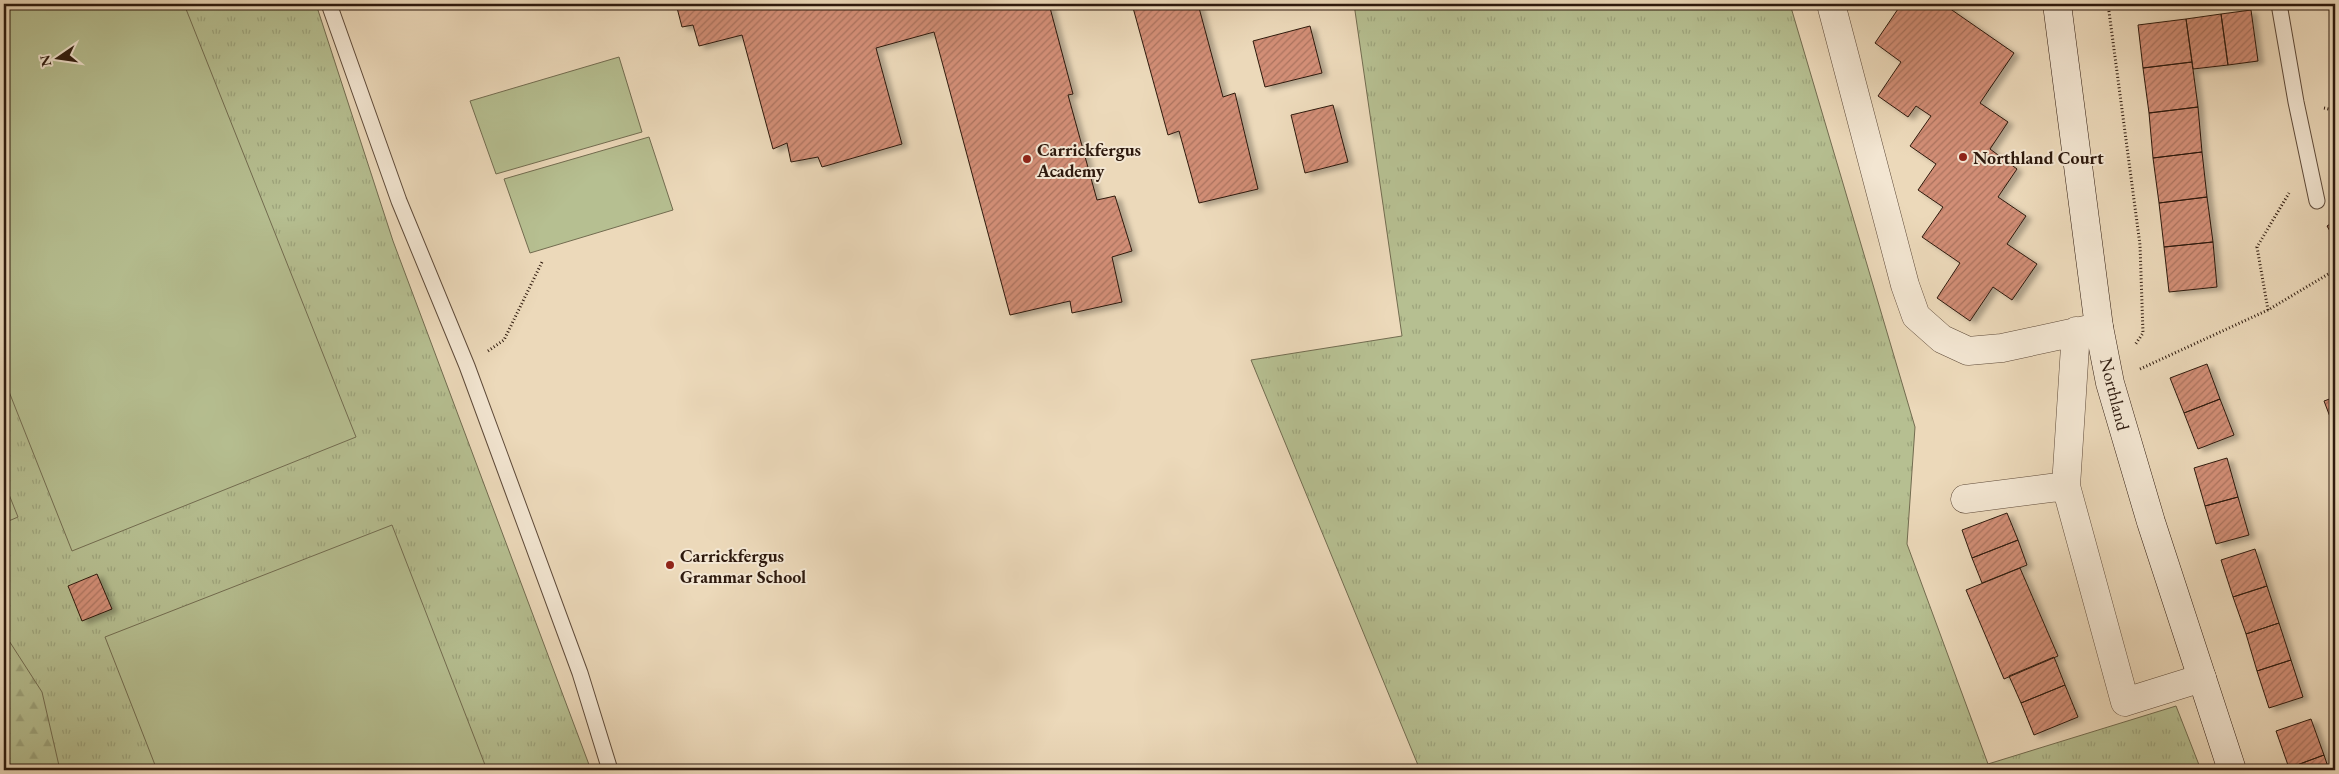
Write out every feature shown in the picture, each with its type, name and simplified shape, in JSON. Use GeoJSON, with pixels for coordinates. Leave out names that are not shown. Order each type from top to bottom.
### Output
{"type":"FeatureCollection","features":[{"type":"Feature","properties":{"kind":"street"},"geometry":{"type":"LineString","coordinates":[[1831,4],[1905,285],[1916,316],[1942,339],[1968,351],[2002,348],[2088,329],[2066,486],[2125,702],[2202,678]]}},
{"type":"Feature","properties":{"kind":"street","name":"Northland"},"geometry":{"type":"LineString","coordinates":[[2057,4],[2088,329],[2110,383],[2151,522],[2232,770]]}},
{"type":"Feature","properties":{"kind":"street"},"geometry":{"type":"LineString","coordinates":[[1965,499],[2066,486]]}},
{"type":"Feature","properties":{"kind":"lane"},"geometry":{"type":"LineString","coordinates":[[329,4],[398,201],[467,366],[580,673],[610,770]]}},
{"type":"Feature","properties":{"kind":"lane"},"geometry":{"type":"LineString","coordinates":[[2279,4],[2317,201]]}},
{"type":"Feature","properties":{"kind":"path"},"geometry":{"type":"LineString","coordinates":[[2108,4],[2140,244],[2144,333],[2110,383]]}},
{"type":"Feature","properties":{"kind":"path"},"geometry":{"type":"LineString","coordinates":[[2268,310],[2257,247],[2308,159]]}},
{"type":"Feature","properties":{"kind":"path"},"geometry":{"type":"LineString","coordinates":[[467,366],[504,340],[543,260]]}},
{"type":"Feature","properties":{"kind":"path"},"geometry":{"type":"LineString","coordinates":[[2110,383],[2268,310],[2335,270]]}},
{"type":"Feature","properties":{"kind":"green space"},"geometry":{"type":"Polygon","coordinates":[[[4,4],[316,4],[393,241],[591,770],[4,770],[4,4]]]}},
{"type":"Feature","properties":{"kind":"green space"},"geometry":{"type":"Polygon","coordinates":[[[4,4],[184,4],[356,437],[72,551],[4,379],[4,4]]]}},
{"type":"Feature","properties":{"kind":"green space"},"geometry":{"type":"Polygon","coordinates":[[[1354,4],[1790,4],[1915,427],[1907,544],[1988,764],[2176,706],[2201,770],[1420,770],[1251,360],[1402,336],[1354,4]]]}},
{"type":"Feature","properties":{"kind":"green space"},"geometry":{"type":"Polygon","coordinates":[[[619,57],[642,132],[496,174],[470,101],[619,57]]]}},
{"type":"Feature","properties":{"kind":"green space"},"geometry":{"type":"Polygon","coordinates":[[[649,137],[673,210],[530,253],[504,179],[649,137]]]}},
{"type":"Feature","properties":{"kind":"green space"},"geometry":{"type":"Polygon","coordinates":[[[4,482],[18,517],[4,523],[4,482]]]}},
{"type":"Feature","properties":{"kind":"green space"},"geometry":{"type":"Polygon","coordinates":[[[392,525],[487,770],[157,770],[105,637],[392,525]]]}},
{"type":"Feature","properties":{"kind":"green space"},"geometry":{"type":"Polygon","coordinates":[[[4,633],[42,692],[60,770],[4,770],[4,633]]]}},
{"type":"Feature","properties":{"kind":"building","name":"Carrickfergus Academy"},"geometry":{"type":"Polygon","coordinates":[[[676,4],[1049,4],[1073,94],[1068,95],[1097,200],[1115,196],[1132,251],[1112,257],[1122,302],[1072,313],[1070,301],[1010,315],[934,32],[876,48],[902,144],[822,167],[818,157],[791,162],[787,143],[773,149],[742,35],[699,46],[693,25],[682,27],[676,4]]]}},
{"type":"Feature","properties":{"kind":"building","name":"Carrickfergus Academy"},"geometry":{"type":"Polygon","coordinates":[[[1132,4],[1198,4],[1223,97],[1235,93],[1258,189],[1199,203],[1179,131],[1168,135],[1132,4]]]}},
{"type":"Feature","properties":{"kind":"building","name":"Northland Court"},"geometry":{"type":"Polygon","coordinates":[[[1890,4],[1952,4],[1949,8],[2014,53],[1980,103],[2008,122],[1990,149],[2017,169],[1998,197],[2026,216],[2007,244],[2037,264],[2012,300],[1993,287],[1970,321],[1937,298],[1960,263],[1922,237],[1943,207],[1918,190],[1936,164],[1910,146],[1931,116],[1916,106],[1908,117],[1878,96],[1901,62],[1875,43],[1898,9],[1890,4]]]}},
{"type":"Feature","properties":{"kind":"building"},"geometry":{"type":"Polygon","coordinates":[[[2251,10],[2258,61],[2228,65],[2221,14],[2251,10]]]}},
{"type":"Feature","properties":{"kind":"building"},"geometry":{"type":"Polygon","coordinates":[[[2221,14],[2228,65],[2193,69],[2186,19],[2221,14]]]}},
{"type":"Feature","properties":{"kind":"building"},"geometry":{"type":"Polygon","coordinates":[[[2186,19],[2192,62],[2143,68],[2138,25],[2186,19]]]}},
{"type":"Feature","properties":{"kind":"building"},"geometry":{"type":"Polygon","coordinates":[[[1310,26],[1322,73],[1265,87],[1253,41],[1310,26]]]}},
{"type":"Feature","properties":{"kind":"building"},"geometry":{"type":"Polygon","coordinates":[[[2192,62],[2198,107],[2149,113],[2143,68],[2192,62]]]}},
{"type":"Feature","properties":{"kind":"building"},"geometry":{"type":"Polygon","coordinates":[[[1333,105],[1348,162],[1305,173],[1291,115],[1333,105]]]}},
{"type":"Feature","properties":{"kind":"building"},"geometry":{"type":"Polygon","coordinates":[[[2198,107],[2202,152],[2153,158],[2149,113],[2198,107]]]}},
{"type":"Feature","properties":{"kind":"building"},"geometry":{"type":"Polygon","coordinates":[[[2202,152],[2207,197],[2159,203],[2153,158],[2202,152]]]}},
{"type":"Feature","properties":{"kind":"building"},"geometry":{"type":"Polygon","coordinates":[[[2207,197],[2213,242],[2164,247],[2159,203],[2207,197]]]}},
{"type":"Feature","properties":{"kind":"building"},"geometry":{"type":"Polygon","coordinates":[[[2335,221],[2335,240],[2327,226],[2335,221]]]}},
{"type":"Feature","properties":{"kind":"building"},"geometry":{"type":"Polygon","coordinates":[[[2213,242],[2217,287],[2169,292],[2164,247],[2213,242]]]}},
{"type":"Feature","properties":{"kind":"building"},"geometry":{"type":"Polygon","coordinates":[[[2207,364],[2220,399],[2184,413],[2170,378],[2207,364]]]}},
{"type":"Feature","properties":{"kind":"building"},"geometry":{"type":"Polygon","coordinates":[[[2335,397],[2335,430],[2324,401],[2335,397]]]}},
{"type":"Feature","properties":{"kind":"building"},"geometry":{"type":"Polygon","coordinates":[[[2220,399],[2234,435],[2198,449],[2184,413],[2220,399]]]}},
{"type":"Feature","properties":{"kind":"building"},"geometry":{"type":"Polygon","coordinates":[[[2227,458],[2238,497],[2205,506],[2194,468],[2227,458]]]}},
{"type":"Feature","properties":{"kind":"building"},"geometry":{"type":"Polygon","coordinates":[[[2238,497],[2249,535],[2216,544],[2205,506],[2238,497]]]}},
{"type":"Feature","properties":{"kind":"building"},"geometry":{"type":"Polygon","coordinates":[[[2007,513],[2018,540],[1972,558],[1962,530],[2007,513]]]}},
{"type":"Feature","properties":{"kind":"building"},"geometry":{"type":"Polygon","coordinates":[[[2018,540],[2027,565],[1982,583],[1972,558],[2018,540]]]}},
{"type":"Feature","properties":{"kind":"building"},"geometry":{"type":"Polygon","coordinates":[[[2255,549],[2267,586],[2233,597],[2221,560],[2255,549]]]}},
{"type":"Feature","properties":{"kind":"building"},"geometry":{"type":"Polygon","coordinates":[[[2020,568],[2058,656],[2004,679],[1966,590],[2020,568]]]}},
{"type":"Feature","properties":{"kind":"building"},"geometry":{"type":"Polygon","coordinates":[[[97,574],[112,609],[82,621],[68,586],[97,574]]]}},
{"type":"Feature","properties":{"kind":"building"},"geometry":{"type":"Polygon","coordinates":[[[2267,586],[2279,623],[2246,634],[2233,597],[2267,586]]]}},
{"type":"Feature","properties":{"kind":"building"},"geometry":{"type":"Polygon","coordinates":[[[2279,623],[2291,660],[2257,671],[2246,634],[2279,623]]]}},
{"type":"Feature","properties":{"kind":"building"},"geometry":{"type":"Polygon","coordinates":[[[2054,657],[2065,685],[2021,703],[2009,676],[2054,657]]]}},
{"type":"Feature","properties":{"kind":"building"},"geometry":{"type":"Polygon","coordinates":[[[2291,660],[2303,697],[2269,708],[2257,671],[2291,660]]]}},
{"type":"Feature","properties":{"kind":"building"},"geometry":{"type":"Polygon","coordinates":[[[2065,685],[2078,717],[2034,735],[2021,703],[2065,685]]]}},
{"type":"Feature","properties":{"kind":"building"},"geometry":{"type":"Polygon","coordinates":[[[2311,719],[2324,755],[2289,768],[2276,731],[2311,719]]]}},
{"type":"Feature","properties":{"kind":"building"},"geometry":{"type":"Polygon","coordinates":[[[2324,755],[2329,770],[2290,770],[2289,768],[2324,755]]]}},
{"type":"Feature","properties":{"kind":"place","name":"Northland Court"},"geometry":{"type":"Point","coordinates":[1963,157]}},
{"type":"Feature","properties":{"kind":"place","name":"Carrickfergus Academy"},"geometry":{"type":"Point","coordinates":[1027,159]}},
{"type":"Feature","properties":{"kind":"place","name":"Carrickfergus Grammar School"},"geometry":{"type":"Point","coordinates":[670,565]}}]}
